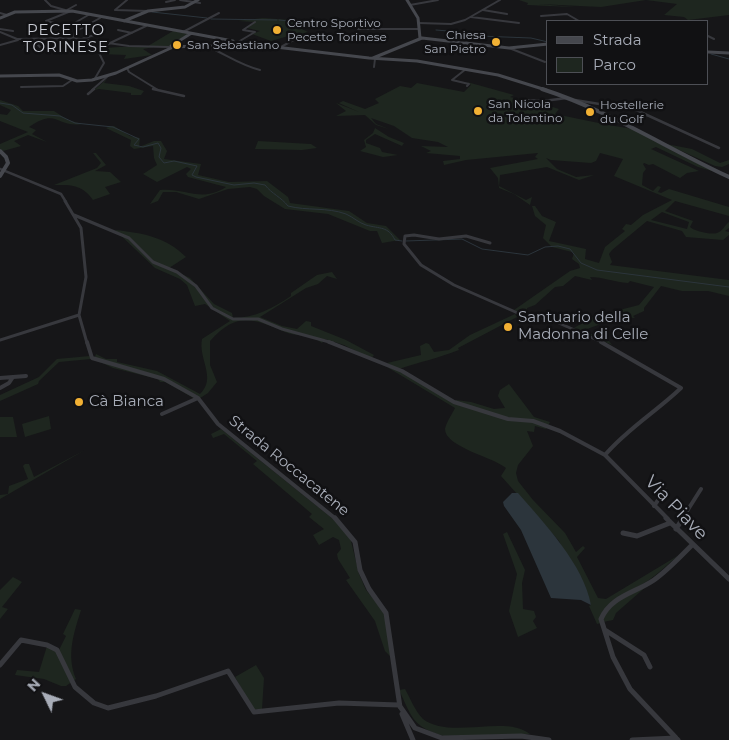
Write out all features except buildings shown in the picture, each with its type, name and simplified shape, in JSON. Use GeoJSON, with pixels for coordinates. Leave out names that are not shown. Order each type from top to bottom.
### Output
{"type":"FeatureCollection","features":[{"type":"Feature","properties":{"kind":"street"},"geometry":{"type":"LineString","coordinates":[[45,0],[51,6],[90,14],[100,18],[239,43],[374,59],[417,60],[498,75],[569,99],[629,125],[681,155],[729,177]]}},
{"type":"Feature","properties":{"kind":"street"},"geometry":{"type":"LineString","coordinates":[[126,0],[115,10],[148,11],[180,9],[194,4],[198,0]]}},
{"type":"Feature","properties":{"kind":"street"},"geometry":{"type":"LineString","coordinates":[[166,2],[175,0]]}},
{"type":"Feature","properties":{"kind":"street"},"geometry":{"type":"LineString","coordinates":[[180,0],[194,4]]}},
{"type":"Feature","properties":{"kind":"street"},"geometry":{"type":"LineString","coordinates":[[407,0],[419,23],[420,38]]}},
{"type":"Feature","properties":{"kind":"street"},"geometry":{"type":"LineString","coordinates":[[410,5],[438,0]]}},
{"type":"Feature","properties":{"kind":"street"},"geometry":{"type":"LineString","coordinates":[[419,23],[451,24],[471,17],[500,0]]}},
{"type":"Feature","properties":{"kind":"street"},"geometry":{"type":"LineString","coordinates":[[0,13],[66,10],[76,5]]}},
{"type":"Feature","properties":{"kind":"street"},"geometry":{"type":"LineString","coordinates":[[483,10],[507,14]]}},
{"type":"Feature","properties":{"kind":"street"},"geometry":{"type":"LineString","coordinates":[[72,11],[46,20],[59,24],[44,30],[60,37],[171,47],[239,43],[255,32],[243,30],[256,22]]}},
{"type":"Feature","properties":{"kind":"street"},"geometry":{"type":"LineString","coordinates":[[124,22],[148,11]]}},
{"type":"Feature","properties":{"kind":"street"},"geometry":{"type":"LineString","coordinates":[[183,32],[219,13]]}},
{"type":"Feature","properties":{"kind":"street"},"geometry":{"type":"LineString","coordinates":[[0,18],[7,14]]}},
{"type":"Feature","properties":{"kind":"street"},"geometry":{"type":"LineString","coordinates":[[54,35],[90,14]]}},
{"type":"Feature","properties":{"kind":"street"},"geometry":{"type":"LineString","coordinates":[[541,16],[567,14],[577,20]]}},
{"type":"Feature","properties":{"kind":"street"},"geometry":{"type":"LineString","coordinates":[[471,17],[519,23]]}},
{"type":"Feature","properties":{"kind":"street"},"geometry":{"type":"LineString","coordinates":[[73,38],[75,32],[100,18]]}},
{"type":"Feature","properties":{"kind":"street"},"geometry":{"type":"LineString","coordinates":[[94,80],[104,63],[99,53],[110,43],[146,26]]}},
{"type":"Feature","properties":{"kind":"street"},"geometry":{"type":"LineString","coordinates":[[358,29],[419,29]]}},
{"type":"Feature","properties":{"kind":"street"},"geometry":{"type":"LineString","coordinates":[[0,30],[13,30]]}},
{"type":"Feature","properties":{"kind":"street"},"geometry":{"type":"LineString","coordinates":[[0,30],[20,39]]}},
{"type":"Feature","properties":{"kind":"street"},"geometry":{"type":"LineString","coordinates":[[118,30],[132,33]]}},
{"type":"Feature","properties":{"kind":"street"},"geometry":{"type":"LineString","coordinates":[[44,39],[38,45],[49,49],[71,49],[84,40],[100,33]]}},
{"type":"Feature","properties":{"kind":"street"},"geometry":{"type":"LineString","coordinates":[[0,76],[59,75],[66,76],[72,80],[94,80],[127,68],[171,47],[190,34]]}},
{"type":"Feature","properties":{"kind":"street"},"geometry":{"type":"LineString","coordinates":[[279,48],[301,36]]}},
{"type":"Feature","properties":{"kind":"street"},"geometry":{"type":"LineString","coordinates":[[709,36],[714,39]]}},
{"type":"Feature","properties":{"kind":"street"},"geometry":{"type":"LineString","coordinates":[[0,45],[32,37],[44,39],[60,37],[84,40]]}},
{"type":"Feature","properties":{"kind":"street"},"geometry":{"type":"LineString","coordinates":[[25,45],[32,37]]}},
{"type":"Feature","properties":{"kind":"street"},"geometry":{"type":"LineString","coordinates":[[32,37],[32,46]]}},
{"type":"Feature","properties":{"kind":"street"},"geometry":{"type":"LineString","coordinates":[[92,41],[97,38]]}},
{"type":"Feature","properties":{"kind":"street"},"geometry":{"type":"LineString","coordinates":[[374,59],[420,38],[509,48],[546,44]]}},
{"type":"Feature","properties":{"kind":"street"},"geometry":{"type":"LineString","coordinates":[[204,45],[242,66],[260,70]]}},
{"type":"Feature","properties":{"kind":"street"},"geometry":{"type":"LineString","coordinates":[[509,48],[545,62]]}},
{"type":"Feature","properties":{"kind":"street"},"geometry":{"type":"LineString","coordinates":[[43,53],[49,49]]}},
{"type":"Feature","properties":{"kind":"street"},"geometry":{"type":"LineString","coordinates":[[709,52],[729,53]]}},
{"type":"Feature","properties":{"kind":"street"},"geometry":{"type":"LineString","coordinates":[[374,59],[374,67]]}},
{"type":"Feature","properties":{"kind":"street"},"geometry":{"type":"LineString","coordinates":[[127,68],[129,72],[153,90],[184,96]]}},
{"type":"Feature","properties":{"kind":"street"},"geometry":{"type":"LineString","coordinates":[[466,69],[452,80],[469,84],[467,86]]}},
{"type":"Feature","properties":{"kind":"street"},"geometry":{"type":"LineString","coordinates":[[88,94],[108,76]]}},
{"type":"Feature","properties":{"kind":"street"},"geometry":{"type":"LineString","coordinates":[[21,87],[63,86],[72,80]]}},
{"type":"Feature","properties":{"kind":"street"},"geometry":{"type":"LineString","coordinates":[[522,100],[569,99],[636,110],[719,148]]}},
{"type":"Feature","properties":{"kind":"street"},"geometry":{"type":"LineString","coordinates":[[0,151],[8,157],[9,162],[6,171],[0,176]]}},
{"type":"Feature","properties":{"kind":"street"},"geometry":{"type":"LineString","coordinates":[[0,170],[61,194],[81,228],[86,277],[79,315],[0,340]]}},
{"type":"Feature","properties":{"kind":"street","name":"Via Piave"},"geometry":{"type":"LineString","coordinates":[[74,214],[102,224],[129,238],[153,262],[177,272],[196,286],[212,308],[233,319],[258,318],[282,329],[303,333],[348,348],[375,362],[406,373],[454,402],[488,411],[508,419],[522,419],[560,431],[605,455],[670,523],[729,579]]}},
{"type":"Feature","properties":{"kind":"street"},"geometry":{"type":"LineString","coordinates":[[490,243],[466,236],[439,239],[414,235],[404,239],[421,265],[457,287],[520,314],[552,320],[613,347],[680,386],[681,388],[665,404],[617,441],[605,455]]}},
{"type":"Feature","properties":{"kind":"street","name":"Strada Roccacatene"},"geometry":{"type":"LineString","coordinates":[[79,315],[92,358],[164,379],[198,398],[218,424],[342,524],[354,542],[360,570],[369,589],[386,613],[400,705],[413,740]]}},
{"type":"Feature","properties":{"kind":"street"},"geometry":{"type":"LineString","coordinates":[[0,378],[26,376]]}},
{"type":"Feature","properties":{"kind":"street"},"geometry":{"type":"LineString","coordinates":[[0,388],[9,383],[13,377]]}},
{"type":"Feature","properties":{"kind":"street"},"geometry":{"type":"LineString","coordinates":[[162,414],[198,398]]}},
{"type":"Feature","properties":{"kind":"street"},"geometry":{"type":"LineString","coordinates":[[676,529],[701,489]]}},
{"type":"Feature","properties":{"kind":"street"},"geometry":{"type":"LineString","coordinates":[[654,506],[665,490]]}},
{"type":"Feature","properties":{"kind":"street"},"geometry":{"type":"LineString","coordinates":[[623,533],[637,536],[670,523]]}},
{"type":"Feature","properties":{"kind":"street"},"geometry":{"type":"LineString","coordinates":[[677,739],[630,689],[614,657],[601,619],[608,607],[617,599],[652,581],[692,545]]}},
{"type":"Feature","properties":{"kind":"street"},"geometry":{"type":"LineString","coordinates":[[604,629],[613,637],[644,655],[650,667]]}},
{"type":"Feature","properties":{"kind":"street"},"geometry":{"type":"LineString","coordinates":[[0,665],[17,643],[26,639],[56,650],[75,687],[90,700],[108,708],[172,691],[226,671],[230,672],[250,710],[254,712],[339,703],[400,705],[415,728],[442,738],[521,736],[549,740]]}},
{"type":"Feature","properties":{"kind":"street"},"geometry":{"type":"LineString","coordinates":[[632,740],[677,739]]}},
{"type":"Feature","properties":{"kind":"green space"},"geometry":{"type":"Polygon","coordinates":[[[519,0],[646,0],[601,7],[538,4],[575,7],[573,7],[527,5],[528,3],[519,0]]]}},
{"type":"Feature","properties":{"kind":"green space"},"geometry":{"type":"Polygon","coordinates":[[[646,0],[729,0],[729,15],[688,20],[684,17],[664,15],[677,4],[646,0]]]}},
{"type":"Feature","properties":{"kind":"green space","name":"Centro Sportivo Pecetto Torinese"},"geometry":{"type":"Polygon","coordinates":[[[263,18],[362,28],[299,23],[294,25],[308,32],[271,41],[252,34],[260,31],[247,28],[255,22],[238,21],[263,18]]]}},
{"type":"Feature","properties":{"kind":"green space"},"geometry":{"type":"Polygon","coordinates":[[[173,31],[188,34],[169,46],[148,46],[173,31]]]}},
{"type":"Feature","properties":{"kind":"green space"},"geometry":{"type":"Polygon","coordinates":[[[154,47],[143,49],[152,55],[124,59],[126,55],[101,54],[105,48],[154,47]]]}},
{"type":"Feature","properties":{"kind":"green space"},"geometry":{"type":"Polygon","coordinates":[[[107,79],[104,83],[129,86],[144,91],[141,95],[131,95],[131,93],[94,90],[107,79]]]}},
{"type":"Feature","properties":{"kind":"green space"},"geometry":{"type":"Polygon","coordinates":[[[467,82],[514,95],[510,97],[559,109],[555,114],[636,130],[674,152],[719,173],[698,167],[656,147],[651,149],[699,171],[687,173],[680,178],[653,164],[644,163],[646,169],[643,173],[642,185],[653,191],[658,186],[661,187],[658,192],[661,193],[669,189],[729,207],[729,216],[675,201],[665,211],[693,221],[690,227],[707,233],[719,232],[729,222],[729,228],[725,231],[729,232],[729,235],[723,240],[686,237],[682,231],[647,221],[609,254],[612,262],[610,265],[729,280],[729,296],[708,291],[682,291],[661,286],[644,308],[644,311],[633,316],[635,318],[620,317],[587,329],[589,333],[609,341],[612,345],[574,328],[592,317],[639,305],[654,287],[630,281],[628,283],[618,282],[590,277],[592,280],[575,276],[563,286],[555,287],[535,305],[527,308],[527,313],[520,313],[514,310],[570,271],[580,268],[579,264],[572,259],[574,253],[552,247],[543,238],[546,225],[535,216],[532,206],[535,206],[542,216],[556,222],[549,241],[586,249],[585,259],[599,263],[605,247],[625,231],[622,229],[626,224],[631,225],[643,215],[672,200],[614,176],[623,159],[600,153],[596,161],[591,163],[546,158],[557,169],[576,177],[594,175],[579,180],[547,167],[500,175],[499,186],[526,200],[532,197],[530,205],[514,194],[499,188],[498,178],[490,168],[538,159],[535,157],[538,153],[466,160],[444,165],[443,161],[460,159],[460,156],[426,153],[431,151],[421,146],[448,147],[438,142],[412,138],[394,126],[371,118],[376,124],[389,129],[376,125],[365,115],[336,116],[346,111],[336,103],[359,112],[339,103],[343,101],[365,109],[379,103],[375,99],[400,86],[411,88],[417,83],[464,92],[471,85],[467,82]],[[662,212],[651,220],[687,229],[689,222],[662,212]]]}},
{"type":"Feature","properties":{"kind":"green space"},"geometry":{"type":"Polygon","coordinates":[[[0,100],[18,106],[23,111],[54,111],[68,120],[82,124],[67,123],[52,118],[39,121],[29,127],[36,130],[32,134],[47,142],[28,135],[14,141],[21,146],[3,151],[0,149],[0,144],[28,132],[0,121],[0,114],[7,115],[11,110],[0,105],[0,100]]]}},
{"type":"Feature","properties":{"kind":"green space"},"geometry":{"type":"Polygon","coordinates":[[[106,126],[114,126],[130,136],[140,138],[139,147],[154,141],[161,141],[167,151],[164,159],[201,164],[198,175],[229,182],[267,181],[288,197],[290,203],[349,211],[367,223],[386,226],[400,240],[382,243],[377,231],[370,231],[328,214],[285,209],[264,196],[257,189],[250,187],[228,189],[199,199],[176,192],[163,192],[158,201],[150,204],[160,190],[209,194],[226,187],[188,177],[186,174],[191,169],[187,167],[157,182],[143,174],[157,165],[153,146],[134,149],[130,146],[131,140],[106,128],[109,127],[106,126]]]}},
{"type":"Feature","properties":{"kind":"green space"},"geometry":{"type":"Polygon","coordinates":[[[375,128],[389,137],[404,143],[402,146],[375,134],[366,140],[366,143],[380,148],[382,152],[398,155],[383,157],[360,151],[366,147],[364,140],[373,133],[375,128]]]}},
{"type":"Feature","properties":{"kind":"green space"},"geometry":{"type":"Polygon","coordinates":[[[258,141],[311,144],[317,148],[302,150],[255,149],[258,141]]]}},
{"type":"Feature","properties":{"kind":"green space"},"geometry":{"type":"Polygon","coordinates":[[[666,144],[692,149],[720,163],[729,160],[729,164],[722,167],[715,166],[666,144]]]}},
{"type":"Feature","properties":{"kind":"green space"},"geometry":{"type":"Polygon","coordinates":[[[93,153],[96,153],[106,165],[95,171],[110,172],[121,182],[105,187],[110,194],[93,200],[85,191],[75,186],[54,185],[97,168],[101,163],[93,153]]]}},
{"type":"Feature","properties":{"kind":"green space"},"geometry":{"type":"Polygon","coordinates":[[[115,230],[154,237],[178,250],[186,257],[169,268],[190,278],[214,304],[232,313],[233,318],[249,316],[271,308],[291,296],[291,293],[317,275],[332,272],[337,279],[327,276],[318,284],[306,288],[260,317],[282,326],[297,329],[306,321],[311,322],[311,326],[346,340],[374,355],[371,359],[344,345],[325,339],[322,343],[307,336],[289,333],[255,321],[237,322],[220,331],[210,341],[210,365],[217,382],[208,393],[197,400],[165,382],[160,382],[158,379],[113,368],[94,359],[96,354],[106,359],[117,359],[117,362],[157,371],[200,394],[205,388],[207,381],[201,346],[202,339],[230,321],[205,304],[195,306],[187,285],[180,279],[155,268],[115,230]]]}},
{"type":"Feature","properties":{"kind":"green space"},"geometry":{"type":"Polygon","coordinates":[[[515,314],[517,317],[458,348],[459,350],[399,369],[387,363],[421,355],[420,346],[426,343],[429,344],[434,352],[449,350],[470,335],[515,314]]]}},
{"type":"Feature","properties":{"kind":"green space"},"geometry":{"type":"Polygon","coordinates":[[[90,356],[91,359],[59,362],[38,384],[0,401],[0,395],[39,377],[57,359],[90,356]]]}},
{"type":"Feature","properties":{"kind":"green space"},"geometry":{"type":"Polygon","coordinates":[[[387,367],[401,371],[456,403],[456,400],[471,402],[494,409],[505,408],[498,396],[500,390],[509,384],[534,417],[550,422],[546,429],[535,426],[534,432],[527,431],[533,446],[518,465],[516,473],[518,481],[533,500],[565,533],[576,552],[583,546],[585,548],[577,557],[598,598],[606,599],[679,555],[649,580],[615,601],[605,613],[601,623],[597,624],[589,606],[591,605],[559,541],[501,476],[506,468],[453,441],[447,435],[445,429],[455,408],[387,367]]]}},
{"type":"Feature","properties":{"kind":"green space"},"geometry":{"type":"Polygon","coordinates":[[[49,416],[51,429],[25,437],[22,424],[49,416]]]}},
{"type":"Feature","properties":{"kind":"green space"},"geometry":{"type":"Polygon","coordinates":[[[0,417],[13,417],[17,437],[0,437],[0,417]]]}},
{"type":"Feature","properties":{"kind":"green space"},"geometry":{"type":"Polygon","coordinates":[[[221,429],[333,519],[350,537],[359,574],[366,590],[385,613],[391,657],[385,651],[375,621],[346,580],[350,578],[338,559],[337,554],[341,549],[339,540],[333,537],[319,545],[313,535],[324,529],[309,517],[312,514],[253,464],[257,461],[224,434],[213,438],[211,434],[221,429]]]}},
{"type":"Feature","properties":{"kind":"green space"},"geometry":{"type":"Polygon","coordinates":[[[85,450],[0,499],[0,495],[8,494],[9,486],[28,479],[23,466],[25,464],[29,464],[34,477],[85,450]]]}},
{"type":"Feature","properties":{"kind":"green space"},"geometry":{"type":"Polygon","coordinates":[[[507,532],[525,570],[522,583],[523,609],[534,611],[536,617],[533,621],[537,628],[518,637],[509,611],[517,574],[503,534],[507,532]]]}},
{"type":"Feature","properties":{"kind":"green space"},"geometry":{"type":"Polygon","coordinates":[[[13,577],[22,582],[2,607],[8,609],[0,619],[0,590],[13,577]]]}},
{"type":"Feature","properties":{"kind":"green space"},"geometry":{"type":"Polygon","coordinates":[[[648,585],[616,613],[613,620],[603,622],[604,614],[618,601],[648,585]]]}},
{"type":"Feature","properties":{"kind":"green space"},"geometry":{"type":"Polygon","coordinates":[[[75,609],[81,610],[71,653],[76,679],[66,686],[61,686],[44,679],[15,675],[17,670],[39,672],[47,646],[59,650],[66,636],[63,634],[75,609]]]}},
{"type":"Feature","properties":{"kind":"green space"},"geometry":{"type":"Polygon","coordinates":[[[256,665],[264,678],[262,709],[253,709],[235,677],[256,665]]]}},
{"type":"Feature","properties":{"kind":"green space"},"geometry":{"type":"Polygon","coordinates":[[[405,689],[420,716],[434,725],[462,728],[507,726],[520,728],[530,734],[444,736],[433,733],[414,720],[399,690],[405,689]]]}},
{"type":"Feature","properties":{"kind":"shaded area"},"geometry":{"type":"Polygon","coordinates":[[[512,493],[518,493],[562,545],[580,575],[591,605],[581,600],[551,598],[521,530],[504,506],[503,502],[512,493]]]}},
{"type":"Feature","properties":{"kind":"waterway"},"geometry":{"type":"LineString","coordinates":[[152,12],[207,18]]}},
{"type":"Feature","properties":{"kind":"waterway"},"geometry":{"type":"LineString","coordinates":[[211,19],[277,20]]}},
{"type":"Feature","properties":{"kind":"waterway"},"geometry":{"type":"LineString","coordinates":[[279,20],[358,28]]}},
{"type":"Feature","properties":{"kind":"waterway"},"geometry":{"type":"LineString","coordinates":[[436,30],[472,33],[479,36],[531,38],[546,42]]}},
{"type":"Feature","properties":{"kind":"waterway"},"geometry":{"type":"LineString","coordinates":[[711,54],[729,59]]}},
{"type":"Feature","properties":{"kind":"waterway"},"geometry":{"type":"LineString","coordinates":[[0,103],[12,105],[23,113],[60,116],[75,123],[113,127],[139,139],[134,145],[143,147],[158,143],[161,148],[159,157],[164,163],[174,161],[197,166],[192,175],[196,177],[234,185],[254,183],[265,185],[288,206],[332,210],[346,214],[363,224],[386,230],[395,240],[402,241]]}},
{"type":"Feature","properties":{"kind":"waterway"},"geometry":{"type":"LineString","coordinates":[[406,241],[462,239],[482,249],[528,255],[545,247],[558,246],[570,249],[581,263],[597,270],[729,287]]}},
{"type":"Feature","properties":{"kind":"place","name":"Centro Sportivo Pecetto Torinese"},"geometry":{"type":"Point","coordinates":[277,30]}},
{"type":"Feature","properties":{"kind":"place","name":"Chiesa San Pietro"},"geometry":{"type":"Point","coordinates":[496,42]}},
{"type":"Feature","properties":{"kind":"place","name":"San Sebastiano"},"geometry":{"type":"Point","coordinates":[177,45]}},
{"type":"Feature","properties":{"kind":"place","name":"San Nicola da Tolentino"},"geometry":{"type":"Point","coordinates":[478,111]}},
{"type":"Feature","properties":{"kind":"place","name":"Hostellerie du Golf"},"geometry":{"type":"Point","coordinates":[590,112]}},
{"type":"Feature","properties":{"kind":"place","name":"Santuario della Madonna di Celle"},"geometry":{"type":"Point","coordinates":[508,327]}},
{"type":"Feature","properties":{"kind":"place","name":"Cà Bianca"},"geometry":{"type":"Point","coordinates":[79,402]}},
{"type":"Feature","properties":{"kind":"district","name":"PECETTO TORINESE"},"geometry":{"type":"Point","coordinates":[66,40]}}]}
